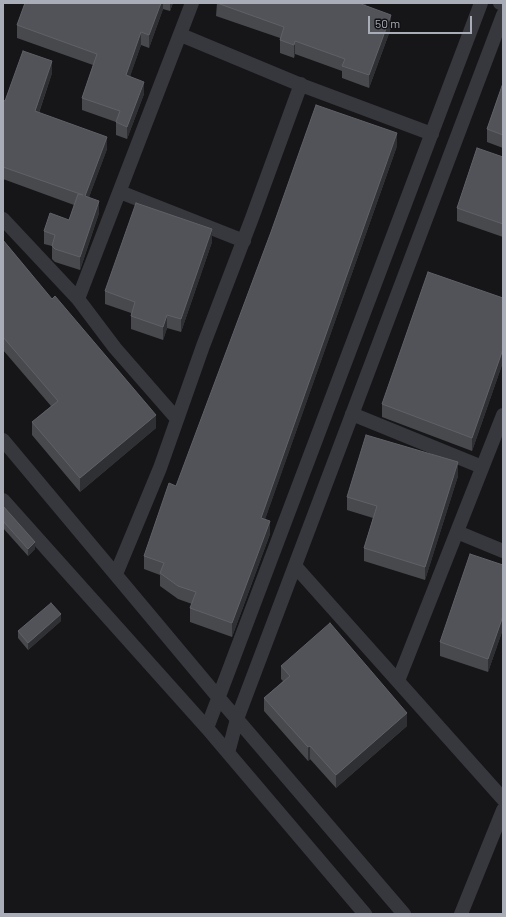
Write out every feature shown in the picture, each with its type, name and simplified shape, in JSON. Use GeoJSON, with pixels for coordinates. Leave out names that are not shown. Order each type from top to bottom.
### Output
{"type":"FeatureCollection","features":[{"type":"Feature","properties":{"kind":"street"},"geometry":{"type":"LineString","coordinates":[[78,299],[192,3]]}},
{"type":"Feature","properties":{"kind":"street"},"geometry":{"type":"LineString","coordinates":[[207,728],[481,3]]}},
{"type":"Feature","properties":{"kind":"street"},"geometry":{"type":"LineString","coordinates":[[228,753],[237,720],[503,16]]}},
{"type":"Feature","properties":{"kind":"street"},"geometry":{"type":"LineString","coordinates":[[180,35],[301,84],[432,134]]}},
{"type":"Feature","properties":{"kind":"street"},"geometry":{"type":"LineString","coordinates":[[116,574],[160,468],[301,84]]}},
{"type":"Feature","properties":{"kind":"street"},"geometry":{"type":"LineString","coordinates":[[120,192],[244,241]]}},
{"type":"Feature","properties":{"kind":"street"},"geometry":{"type":"LineString","coordinates":[[3,219],[78,299],[115,348],[177,419]]}},
{"type":"Feature","properties":{"kind":"street"},"geometry":{"type":"LineString","coordinates":[[352,414],[482,467]]}},
{"type":"Feature","properties":{"kind":"street"},"geometry":{"type":"LineString","coordinates":[[398,681],[503,415]]}},
{"type":"Feature","properties":{"kind":"street"},"geometry":{"type":"LineString","coordinates":[[3,440],[237,720],[404,914]]}},
{"type":"Feature","properties":{"kind":"street"},"geometry":{"type":"LineString","coordinates":[[3,500],[207,728],[365,914]]}},
{"type":"Feature","properties":{"kind":"street"},"geometry":{"type":"LineString","coordinates":[[457,532],[503,551]]}},
{"type":"Feature","properties":{"kind":"street"},"geometry":{"type":"LineString","coordinates":[[295,566],[503,799]]}},
{"type":"Feature","properties":{"kind":"street"},"geometry":{"type":"LineString","coordinates":[[461,914],[503,810]]}},
{"type":"Feature","properties":{"kind":"building"},"geometry":{"type":"Polygon","coordinates":[[[25,3],[161,3],[149,35],[141,32],[126,75],[144,82],[127,127],[116,122],[120,111],[82,98],[97,54],[17,25],[25,3]]]}},
{"type":"Feature","properties":{"kind":"building"},"geometry":{"type":"Polygon","coordinates":[[[217,3],[361,3],[391,15],[369,75],[342,66],[345,59],[295,41],[294,45],[280,40],[284,27],[217,3]]]}},
{"type":"Feature","properties":{"kind":"building"},"geometry":{"type":"Polygon","coordinates":[[[23,51],[52,61],[35,111],[107,137],[85,196],[99,201],[80,257],[55,249],[52,246],[55,235],[44,231],[50,213],[69,220],[78,194],[83,195],[3,167],[3,100],[5,101],[23,51]]]}},
{"type":"Feature","properties":{"kind":"building"},"geometry":{"type":"Polygon","coordinates":[[[503,83],[503,135],[487,129],[503,83]]]}},
{"type":"Feature","properties":{"kind":"building"},"geometry":{"type":"Polygon","coordinates":[[[316,105],[397,133],[261,518],[270,521],[232,623],[190,608],[196,592],[178,586],[160,573],[164,563],[144,556],[169,483],[176,486],[271,232],[316,105]]]}},
{"type":"Feature","properties":{"kind":"building"},"geometry":{"type":"Polygon","coordinates":[[[477,148],[503,157],[503,224],[457,208],[477,148]]]}},
{"type":"Feature","properties":{"kind":"building"},"geometry":{"type":"Polygon","coordinates":[[[136,203],[212,229],[181,319],[167,315],[163,327],[131,316],[135,302],[105,291],[136,203]]]}},
{"type":"Feature","properties":{"kind":"building"},"geometry":{"type":"Polygon","coordinates":[[[3,240],[52,299],[55,296],[156,415],[80,478],[32,422],[58,401],[3,337],[3,240]]]}},
{"type":"Feature","properties":{"kind":"building"},"geometry":{"type":"Polygon","coordinates":[[[428,272],[503,298],[503,349],[472,438],[382,404],[428,272]]]}},
{"type":"Feature","properties":{"kind":"building"},"geometry":{"type":"Polygon","coordinates":[[[366,435],[458,462],[425,567],[364,548],[377,506],[347,497],[366,435]]]}},
{"type":"Feature","properties":{"kind":"building"},"geometry":{"type":"Polygon","coordinates":[[[3,506],[35,542],[28,549],[3,521],[3,506]]]}},
{"type":"Feature","properties":{"kind":"building"},"geometry":{"type":"Polygon","coordinates":[[[470,554],[503,565],[503,616],[488,659],[440,642],[470,554]]]}},
{"type":"Feature","properties":{"kind":"building"},"geometry":{"type":"Polygon","coordinates":[[[51,603],[61,614],[28,643],[18,631],[51,603]]]}},
{"type":"Feature","properties":{"kind":"building"},"geometry":{"type":"Polygon","coordinates":[[[330,623],[407,713],[336,775],[310,746],[308,747],[264,698],[290,676],[281,666],[330,623]]]}}]}
